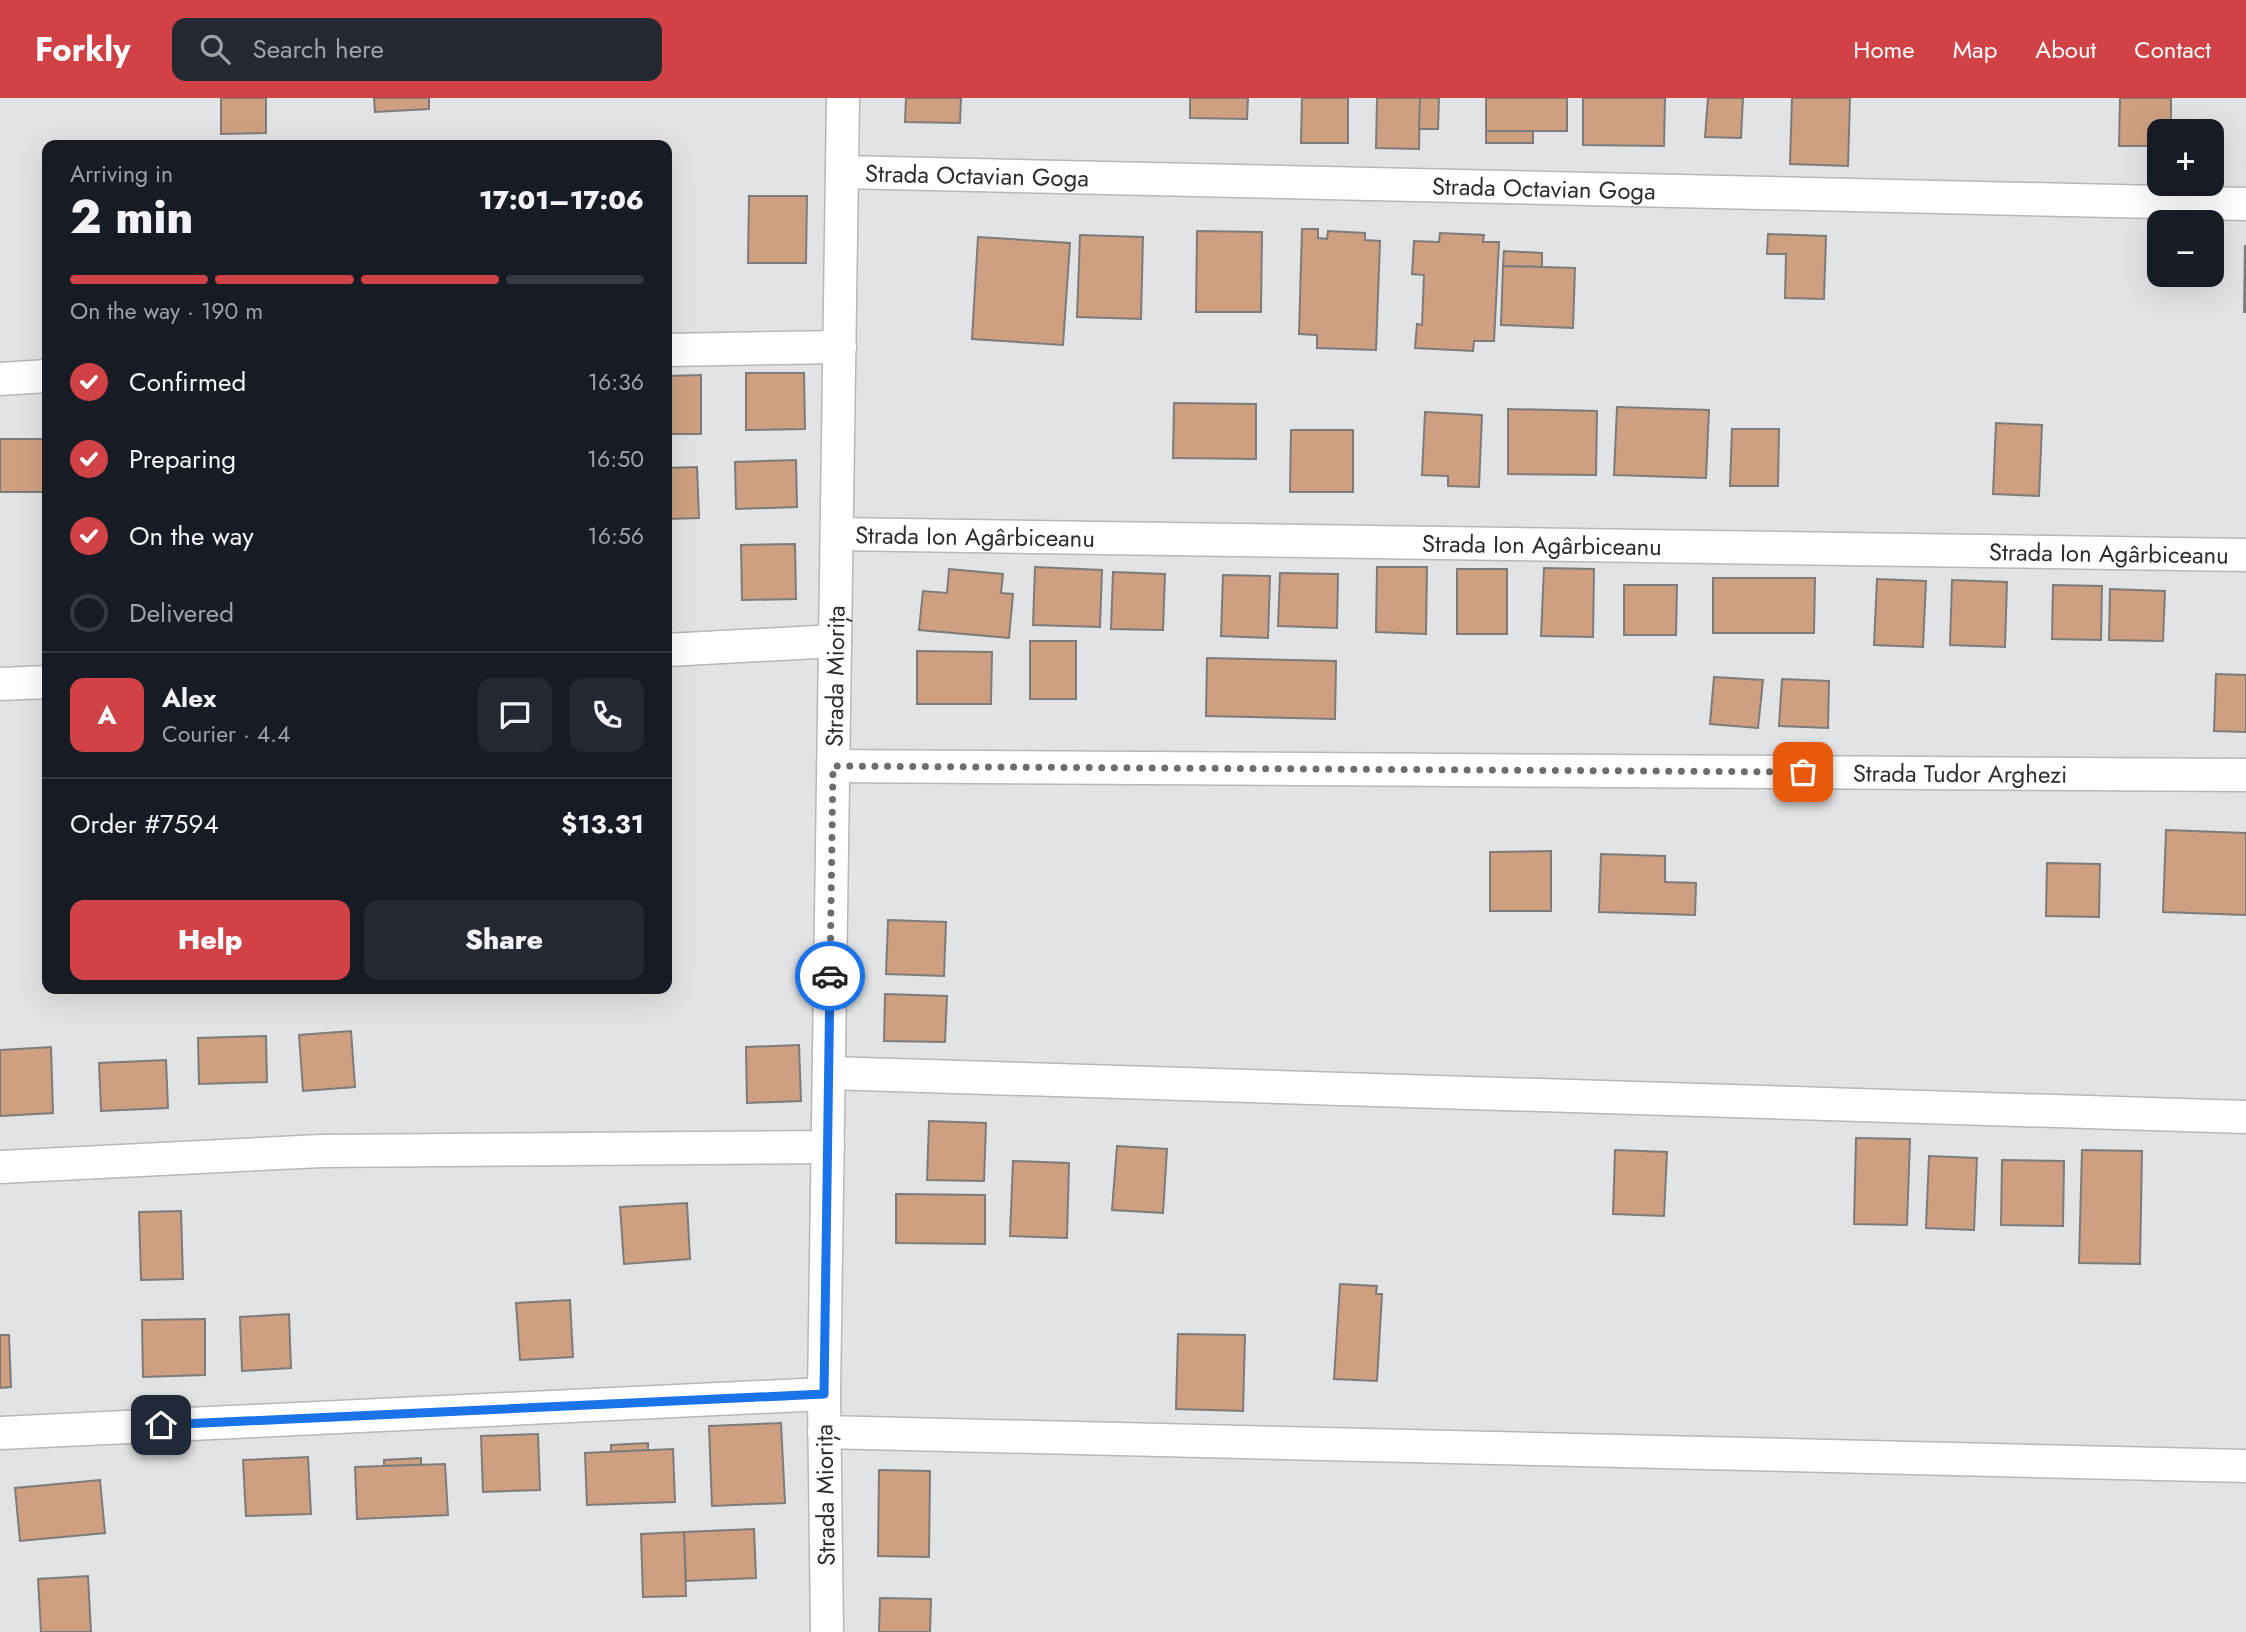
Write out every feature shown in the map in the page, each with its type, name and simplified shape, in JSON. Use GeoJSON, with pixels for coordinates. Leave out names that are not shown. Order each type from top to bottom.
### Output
{"type":"FeatureCollection","features":[{"type":"Feature","properties":{"kind":"street","name":"Strada Miorița"},"geometry":{"type":"LineString","coordinates":[[827,1632],[824,1394],[843,98]]}},
{"type":"Feature","properties":{"kind":"street","name":"Strada Octavian Goga"},"geometry":{"type":"LineString","coordinates":[[842,172],[2246,204]]}},
{"type":"Feature","properties":{"kind":"street"},"geometry":{"type":"LineString","coordinates":[[672,350],[840,347]]}},
{"type":"Feature","properties":{"kind":"street"},"geometry":{"type":"LineString","coordinates":[[0,379],[42,376]]}},
{"type":"Feature","properties":{"kind":"street","name":"Strada Ion Agârbiceanu"},"geometry":{"type":"LineString","coordinates":[[837,534],[2246,555]]}},
{"type":"Feature","properties":{"kind":"street"},"geometry":{"type":"LineString","coordinates":[[672,650],[835,641]]}},
{"type":"Feature","properties":{"kind":"street"},"geometry":{"type":"LineString","coordinates":[[0,684],[42,682]]}},
{"type":"Feature","properties":{"kind":"street","name":"Strada Tudor Arghezi"},"geometry":{"type":"LineString","coordinates":[[833,766],[2246,775]]}},
{"type":"Feature","properties":{"kind":"street"},"geometry":{"type":"LineString","coordinates":[[829,1073],[2246,1116]]}},
{"type":"Feature","properties":{"kind":"street"},"geometry":{"type":"LineString","coordinates":[[0,1167],[321,1151],[828,1147]]}},
{"type":"Feature","properties":{"kind":"street"},"geometry":{"type":"LineString","coordinates":[[0,1433],[824,1394]]}},
{"type":"Feature","properties":{"kind":"street"},"geometry":{"type":"LineString","coordinates":[[824,1432],[2246,1466]]}},
{"type":"Feature","properties":{"kind":"building"},"geometry":{"type":"Polygon","coordinates":[[[221,98],[266,98],[266,133],[221,134],[221,98]]]}},
{"type":"Feature","properties":{"kind":"building"},"geometry":{"type":"Polygon","coordinates":[[[374,98],[429,98],[429,109],[375,112],[374,98]]]}},
{"type":"Feature","properties":{"kind":"building"},"geometry":{"type":"Polygon","coordinates":[[[906,98],[961,98],[960,123],[905,122],[906,98]]]}},
{"type":"Feature","properties":{"kind":"building"},"geometry":{"type":"Polygon","coordinates":[[[1190,98],[1248,98],[1247,119],[1190,118],[1190,98]]]}},
{"type":"Feature","properties":{"kind":"building"},"geometry":{"type":"Polygon","coordinates":[[[1302,98],[1348,98],[1348,143],[1301,143],[1302,98]]]}},
{"type":"Feature","properties":{"kind":"building"},"geometry":{"type":"Polygon","coordinates":[[[1377,98],[1420,98],[1419,149],[1376,148],[1377,98]]]}},
{"type":"Feature","properties":{"kind":"building"},"geometry":{"type":"Polygon","coordinates":[[[1420,98],[1439,98],[1438,129],[1419,129],[1420,98]]]}},
{"type":"Feature","properties":{"kind":"building"},"geometry":{"type":"Polygon","coordinates":[[[1486,98],[1567,98],[1567,131],[1486,131],[1486,98]]]}},
{"type":"Feature","properties":{"kind":"building"},"geometry":{"type":"Polygon","coordinates":[[[1583,98],[1665,98],[1664,146],[1583,145],[1583,98]]]}},
{"type":"Feature","properties":{"kind":"building"},"geometry":{"type":"Polygon","coordinates":[[[1708,98],[1743,98],[1741,138],[1705,137],[1708,98]]]}},
{"type":"Feature","properties":{"kind":"building"},"geometry":{"type":"Polygon","coordinates":[[[1792,98],[1850,98],[1848,166],[1790,164],[1792,98]]]}},
{"type":"Feature","properties":{"kind":"building"},"geometry":{"type":"Polygon","coordinates":[[[2120,98],[2171,98],[2171,119],[2147,119],[2147,146],[2119,146],[2120,98]]]}},
{"type":"Feature","properties":{"kind":"building"},"geometry":{"type":"Polygon","coordinates":[[[1486,131],[1533,131],[1533,143],[1486,143],[1486,131]]]}},
{"type":"Feature","properties":{"kind":"building"},"geometry":{"type":"Polygon","coordinates":[[[749,196],[807,196],[806,263],[748,263],[749,196]]]}},
{"type":"Feature","properties":{"kind":"building"},"geometry":{"type":"Polygon","coordinates":[[[1302,229],[1318,229],[1318,238],[1327,239],[1328,231],[1365,233],[1365,240],[1380,241],[1376,350],[1317,348],[1317,335],[1299,334],[1302,229]]]}},
{"type":"Feature","properties":{"kind":"building"},"geometry":{"type":"Polygon","coordinates":[[[1197,231],[1262,232],[1261,312],[1196,312],[1197,231]]]}},
{"type":"Feature","properties":{"kind":"building"},"geometry":{"type":"Polygon","coordinates":[[[1440,233],[1484,235],[1483,242],[1499,242],[1494,341],[1474,341],[1473,351],[1415,348],[1417,324],[1422,325],[1424,275],[1412,274],[1414,241],[1439,242],[1440,233]]]}},
{"type":"Feature","properties":{"kind":"building"},"geometry":{"type":"Polygon","coordinates":[[[1768,234],[1826,236],[1824,299],[1785,298],[1786,254],[1767,254],[1768,234]]]}},
{"type":"Feature","properties":{"kind":"building"},"geometry":{"type":"Polygon","coordinates":[[[1080,235],[1143,237],[1141,319],[1077,317],[1080,235]]]}},
{"type":"Feature","properties":{"kind":"building"},"geometry":{"type":"Polygon","coordinates":[[[978,237],[1070,243],[1063,345],[972,339],[978,237]]]}},
{"type":"Feature","properties":{"kind":"building"},"geometry":{"type":"Polygon","coordinates":[[[2245,246],[2246,312],[2244,312],[2245,246]]]}},
{"type":"Feature","properties":{"kind":"building"},"geometry":{"type":"Polygon","coordinates":[[[1504,251],[1542,253],[1542,267],[1503,266],[1504,251]]]}},
{"type":"Feature","properties":{"kind":"building"},"geometry":{"type":"Polygon","coordinates":[[[1503,266],[1575,268],[1573,328],[1501,325],[1503,266]]]}},
{"type":"Feature","properties":{"kind":"building"},"geometry":{"type":"Polygon","coordinates":[[[746,373],[804,373],[805,429],[746,430],[746,373]]]}},
{"type":"Feature","properties":{"kind":"building"},"geometry":{"type":"Polygon","coordinates":[[[701,375],[701,434],[672,434],[672,376],[701,375]]]}},
{"type":"Feature","properties":{"kind":"building"},"geometry":{"type":"Polygon","coordinates":[[[1174,403],[1256,404],[1256,459],[1173,458],[1174,403]]]}},
{"type":"Feature","properties":{"kind":"building"},"geometry":{"type":"Polygon","coordinates":[[[1617,407],[1709,410],[1706,478],[1614,475],[1617,407]]]}},
{"type":"Feature","properties":{"kind":"building"},"geometry":{"type":"Polygon","coordinates":[[[1508,409],[1597,411],[1596,475],[1508,474],[1508,409]]]}},
{"type":"Feature","properties":{"kind":"building"},"geometry":{"type":"Polygon","coordinates":[[[1425,412],[1482,415],[1479,487],[1448,486],[1448,476],[1422,475],[1425,412]]]}},
{"type":"Feature","properties":{"kind":"building"},"geometry":{"type":"Polygon","coordinates":[[[1996,423],[2042,425],[2039,496],[1993,494],[1996,423]]]}},
{"type":"Feature","properties":{"kind":"building"},"geometry":{"type":"Polygon","coordinates":[[[1732,429],[1779,429],[1778,486],[1730,486],[1732,429]]]}},
{"type":"Feature","properties":{"kind":"building"},"geometry":{"type":"Polygon","coordinates":[[[1291,430],[1353,430],[1353,492],[1290,492],[1291,430]]]}},
{"type":"Feature","properties":{"kind":"building"},"geometry":{"type":"Polygon","coordinates":[[[0,439],[42,439],[42,492],[0,492],[0,439]]]}},
{"type":"Feature","properties":{"kind":"building"},"geometry":{"type":"Polygon","coordinates":[[[796,460],[797,507],[736,509],[735,462],[796,460]]]}},
{"type":"Feature","properties":{"kind":"building"},"geometry":{"type":"Polygon","coordinates":[[[697,467],[699,518],[672,519],[672,468],[697,467]]]}},
{"type":"Feature","properties":{"kind":"building"},"geometry":{"type":"Polygon","coordinates":[[[795,544],[796,599],[742,600],[741,545],[795,544]]]}},
{"type":"Feature","properties":{"kind":"building"},"geometry":{"type":"Polygon","coordinates":[[[1035,567],[1102,570],[1100,627],[1033,625],[1035,567]]]}},
{"type":"Feature","properties":{"kind":"building"},"geometry":{"type":"Polygon","coordinates":[[[1377,567],[1427,567],[1426,634],[1376,632],[1377,567]]]}},
{"type":"Feature","properties":{"kind":"building"},"geometry":{"type":"Polygon","coordinates":[[[1544,568],[1594,569],[1593,637],[1541,636],[1544,568]]]}},
{"type":"Feature","properties":{"kind":"building"},"geometry":{"type":"Polygon","coordinates":[[[949,569],[1003,574],[1001,593],[1013,594],[1009,638],[919,630],[923,591],[947,593],[949,569]]]}},
{"type":"Feature","properties":{"kind":"building"},"geometry":{"type":"Polygon","coordinates":[[[1457,569],[1507,569],[1507,634],[1457,634],[1457,569]]]}},
{"type":"Feature","properties":{"kind":"building"},"geometry":{"type":"Polygon","coordinates":[[[1113,572],[1165,574],[1163,630],[1111,629],[1113,572]]]}},
{"type":"Feature","properties":{"kind":"building"},"geometry":{"type":"Polygon","coordinates":[[[1280,573],[1338,574],[1337,628],[1278,626],[1280,573]]]}},
{"type":"Feature","properties":{"kind":"building"},"geometry":{"type":"Polygon","coordinates":[[[1223,575],[1270,576],[1268,638],[1221,636],[1223,575]]]}},
{"type":"Feature","properties":{"kind":"building"},"geometry":{"type":"Polygon","coordinates":[[[1713,578],[1815,578],[1814,633],[1713,633],[1713,578]]]}},
{"type":"Feature","properties":{"kind":"building"},"geometry":{"type":"Polygon","coordinates":[[[1877,579],[1926,581],[1923,647],[1874,645],[1877,579]]]}},
{"type":"Feature","properties":{"kind":"building"},"geometry":{"type":"Polygon","coordinates":[[[1952,580],[2007,582],[2005,647],[1950,645],[1952,580]]]}},
{"type":"Feature","properties":{"kind":"building"},"geometry":{"type":"Polygon","coordinates":[[[1624,585],[1677,585],[1676,635],[1624,635],[1624,585]]]}},
{"type":"Feature","properties":{"kind":"building"},"geometry":{"type":"Polygon","coordinates":[[[2053,585],[2102,586],[2101,640],[2052,639],[2053,585]]]}},
{"type":"Feature","properties":{"kind":"building"},"geometry":{"type":"Polygon","coordinates":[[[2110,589],[2165,591],[2163,641],[2109,640],[2110,589]]]}},
{"type":"Feature","properties":{"kind":"building"},"geometry":{"type":"Polygon","coordinates":[[[1030,641],[1076,641],[1076,699],[1030,699],[1030,641]]]}},
{"type":"Feature","properties":{"kind":"building"},"geometry":{"type":"Polygon","coordinates":[[[917,651],[992,652],[991,704],[917,704],[917,651]]]}},
{"type":"Feature","properties":{"kind":"building"},"geometry":{"type":"Polygon","coordinates":[[[1207,658],[1336,661],[1335,719],[1206,716],[1207,658]]]}},
{"type":"Feature","properties":{"kind":"building"},"geometry":{"type":"Polygon","coordinates":[[[2216,674],[2246,675],[2246,732],[2214,731],[2216,674]]]}},
{"type":"Feature","properties":{"kind":"building"},"geometry":{"type":"Polygon","coordinates":[[[1714,677],[1763,680],[1758,728],[1710,724],[1714,677]]]}},
{"type":"Feature","properties":{"kind":"building"},"geometry":{"type":"Polygon","coordinates":[[[1782,679],[1829,681],[1828,728],[1779,726],[1782,679]]]}},
{"type":"Feature","properties":{"kind":"building"},"geometry":{"type":"Polygon","coordinates":[[[2166,830],[2246,833],[2246,915],[2163,912],[2166,830]]]}},
{"type":"Feature","properties":{"kind":"building"},"geometry":{"type":"Polygon","coordinates":[[[1551,851],[1551,911],[1490,911],[1490,852],[1551,851]]]}},
{"type":"Feature","properties":{"kind":"building"},"geometry":{"type":"Polygon","coordinates":[[[1601,854],[1665,856],[1665,882],[1696,883],[1695,915],[1599,912],[1601,854]]]}},
{"type":"Feature","properties":{"kind":"building"},"geometry":{"type":"Polygon","coordinates":[[[2047,863],[2100,864],[2099,917],[2046,916],[2047,863]]]}},
{"type":"Feature","properties":{"kind":"building"},"geometry":{"type":"Polygon","coordinates":[[[888,920],[946,922],[944,976],[886,974],[888,920]]]}},
{"type":"Feature","properties":{"kind":"building"},"geometry":{"type":"Polygon","coordinates":[[[885,994],[947,996],[945,1042],[884,1041],[885,994]]]}},
{"type":"Feature","properties":{"kind":"building"},"geometry":{"type":"Polygon","coordinates":[[[351,1031],[355,1087],[303,1091],[299,1035],[351,1031]]]}},
{"type":"Feature","properties":{"kind":"building"},"geometry":{"type":"Polygon","coordinates":[[[266,1036],[267,1082],[199,1084],[198,1038],[266,1036]]]}},
{"type":"Feature","properties":{"kind":"building"},"geometry":{"type":"Polygon","coordinates":[[[799,1045],[801,1101],[747,1103],[746,1047],[799,1045]]]}},
{"type":"Feature","properties":{"kind":"building"},"geometry":{"type":"Polygon","coordinates":[[[51,1047],[53,1113],[0,1116],[0,1050],[51,1047]]]}},
{"type":"Feature","properties":{"kind":"building"},"geometry":{"type":"Polygon","coordinates":[[[166,1060],[168,1108],[101,1111],[99,1063],[166,1060]]]}},
{"type":"Feature","properties":{"kind":"building"},"geometry":{"type":"Polygon","coordinates":[[[929,1121],[986,1123],[984,1181],[927,1180],[929,1121]]]}},
{"type":"Feature","properties":{"kind":"building"},"geometry":{"type":"Polygon","coordinates":[[[1856,1138],[1910,1139],[1907,1225],[1854,1224],[1856,1138]]]}},
{"type":"Feature","properties":{"kind":"building"},"geometry":{"type":"Polygon","coordinates":[[[1117,1146],[1167,1149],[1163,1213],[1112,1210],[1117,1146]]]}},
{"type":"Feature","properties":{"kind":"building"},"geometry":{"type":"Polygon","coordinates":[[[1615,1150],[1667,1152],[1664,1216],[1613,1214],[1615,1150]]]}},
{"type":"Feature","properties":{"kind":"building"},"geometry":{"type":"Polygon","coordinates":[[[2082,1150],[2142,1151],[2140,1264],[2079,1263],[2082,1150]]]}},
{"type":"Feature","properties":{"kind":"building"},"geometry":{"type":"Polygon","coordinates":[[[1929,1156],[1977,1158],[1974,1230],[1926,1228],[1929,1156]]]}},
{"type":"Feature","properties":{"kind":"building"},"geometry":{"type":"Polygon","coordinates":[[[2002,1160],[2064,1161],[2063,1226],[2001,1225],[2002,1160]]]}},
{"type":"Feature","properties":{"kind":"building"},"geometry":{"type":"Polygon","coordinates":[[[1013,1161],[1069,1163],[1067,1238],[1010,1236],[1013,1161]]]}},
{"type":"Feature","properties":{"kind":"building"},"geometry":{"type":"Polygon","coordinates":[[[896,1194],[985,1195],[985,1244],[896,1243],[896,1194]]]}},
{"type":"Feature","properties":{"kind":"building"},"geometry":{"type":"Polygon","coordinates":[[[687,1203],[690,1259],[624,1264],[620,1207],[687,1203]]]}},
{"type":"Feature","properties":{"kind":"building"},"geometry":{"type":"Polygon","coordinates":[[[181,1211],[183,1279],[141,1280],[139,1212],[181,1211]]]}},
{"type":"Feature","properties":{"kind":"building"},"geometry":{"type":"Polygon","coordinates":[[[1340,1284],[1377,1286],[1376,1294],[1382,1294],[1377,1381],[1334,1379],[1340,1284]]]}},
{"type":"Feature","properties":{"kind":"building"},"geometry":{"type":"Polygon","coordinates":[[[570,1300],[573,1357],[520,1360],[516,1303],[570,1300]]]}},
{"type":"Feature","properties":{"kind":"building"},"geometry":{"type":"Polygon","coordinates":[[[289,1314],[291,1368],[242,1371],[240,1317],[289,1314]]]}},
{"type":"Feature","properties":{"kind":"building"},"geometry":{"type":"Polygon","coordinates":[[[205,1319],[205,1375],[143,1377],[142,1320],[205,1319]]]}},
{"type":"Feature","properties":{"kind":"building"},"geometry":{"type":"Polygon","coordinates":[[[1178,1334],[1245,1335],[1243,1411],[1176,1409],[1178,1334]]]}},
{"type":"Feature","properties":{"kind":"building"},"geometry":{"type":"Polygon","coordinates":[[[0,1335],[9,1335],[11,1387],[0,1388],[0,1335]]]}},
{"type":"Feature","properties":{"kind":"building"},"geometry":{"type":"Polygon","coordinates":[[[781,1423],[785,1503],[712,1506],[709,1426],[781,1423]]]}},
{"type":"Feature","properties":{"kind":"building"},"geometry":{"type":"Polygon","coordinates":[[[538,1434],[540,1490],[483,1492],[481,1436],[538,1434]]]}},
{"type":"Feature","properties":{"kind":"building"},"geometry":{"type":"Polygon","coordinates":[[[648,1443],[648,1450],[611,1452],[611,1445],[648,1443]]]}},
{"type":"Feature","properties":{"kind":"building"},"geometry":{"type":"Polygon","coordinates":[[[673,1449],[675,1502],[587,1505],[585,1453],[673,1449]]]}},
{"type":"Feature","properties":{"kind":"building"},"geometry":{"type":"Polygon","coordinates":[[[308,1457],[311,1514],[246,1516],[243,1460],[308,1457]]]}},
{"type":"Feature","properties":{"kind":"building"},"geometry":{"type":"Polygon","coordinates":[[[421,1458],[421,1465],[384,1466],[384,1460],[421,1458]]]}},
{"type":"Feature","properties":{"kind":"building"},"geometry":{"type":"Polygon","coordinates":[[[445,1464],[448,1515],[357,1519],[355,1467],[445,1464]]]}},
{"type":"Feature","properties":{"kind":"building"},"geometry":{"type":"Polygon","coordinates":[[[879,1470],[930,1471],[929,1557],[878,1556],[879,1470]]]}},
{"type":"Feature","properties":{"kind":"building"},"geometry":{"type":"Polygon","coordinates":[[[100,1480],[105,1533],[20,1541],[15,1488],[100,1480]]]}},
{"type":"Feature","properties":{"kind":"building"},"geometry":{"type":"Polygon","coordinates":[[[754,1529],[756,1578],[686,1581],[684,1532],[754,1529]]]}},
{"type":"Feature","properties":{"kind":"building"},"geometry":{"type":"Polygon","coordinates":[[[684,1532],[686,1596],[643,1597],[641,1534],[684,1532]]]}},
{"type":"Feature","properties":{"kind":"building"},"geometry":{"type":"Polygon","coordinates":[[[88,1576],[91,1632],[41,1632],[38,1579],[88,1576]]]}},
{"type":"Feature","properties":{"kind":"building"},"geometry":{"type":"Polygon","coordinates":[[[880,1598],[931,1599],[930,1632],[879,1632],[880,1598]]]}},
{"type":"Feature","properties":{"kind":"way so far"},"geometry":{"type":"LineString","coordinates":[[830,976],[833,766],[1803,772]]}},
{"type":"Feature","properties":{"kind":"route"},"geometry":{"type":"LineString","coordinates":[[161,1425],[824,1394],[830,976]]}}]}
